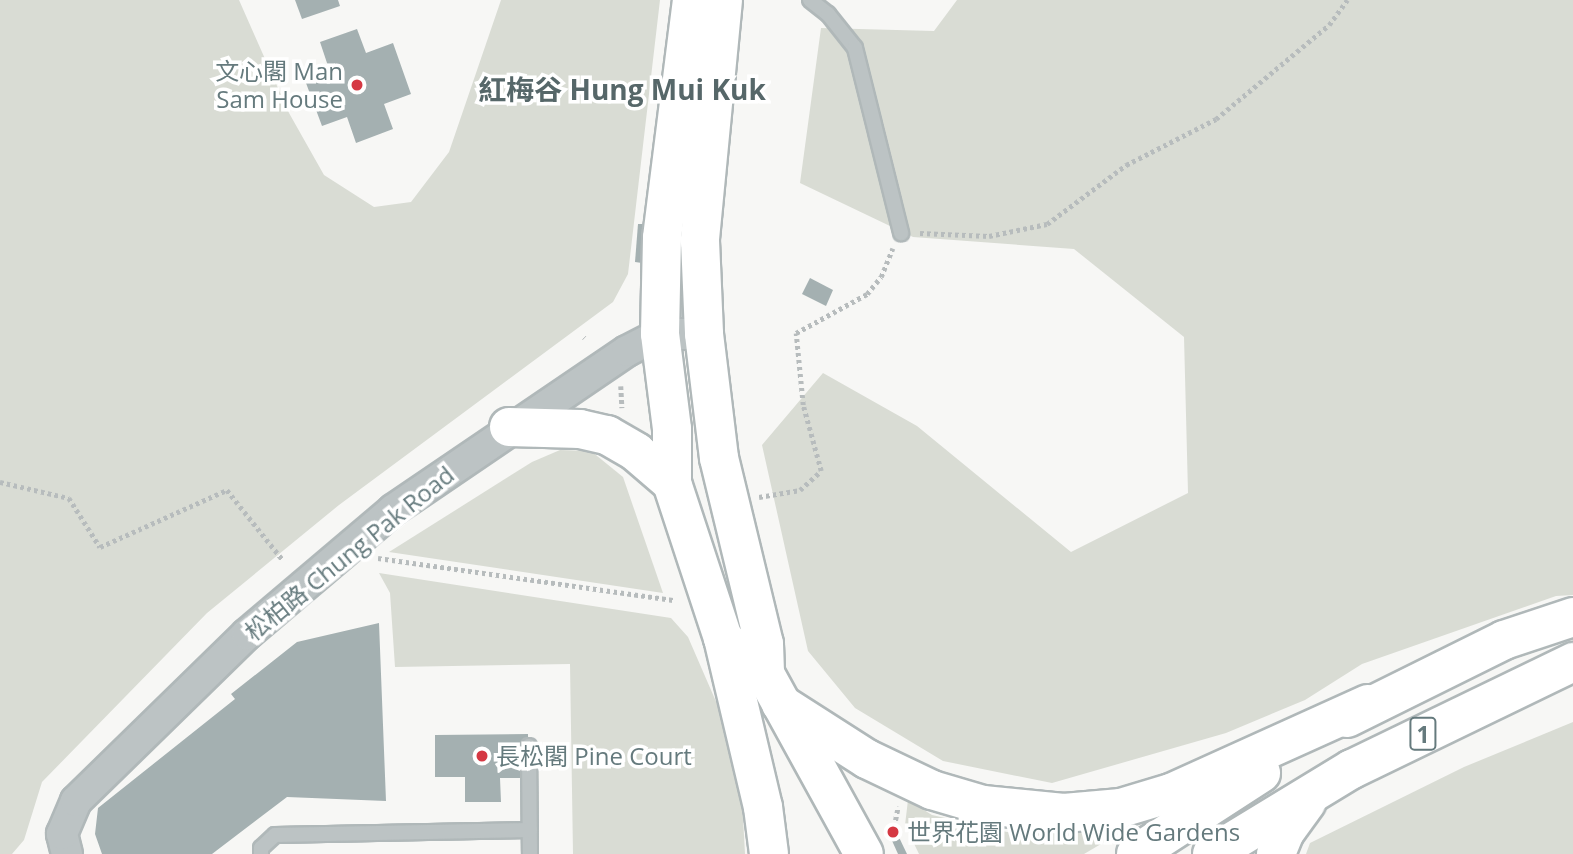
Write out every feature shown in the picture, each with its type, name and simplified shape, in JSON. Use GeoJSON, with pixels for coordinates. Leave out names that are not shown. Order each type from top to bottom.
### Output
{"type":"FeatureCollection","features":[{"type":"Feature","properties":{"kind":"main road"},"geometry":{"type":"LineString","coordinates":[[692,0],[702,195],[704,334],[723,481],[773,689],[864,854]]}},
{"type":"Feature","properties":{"kind":"main road"},"geometry":{"type":"LineString","coordinates":[[723,0],[662,238],[660,334],[672,429],[672,483],[723,638],[763,807],[769,854]]}},
{"type":"Feature","properties":{"kind":"main road"},"geometry":{"type":"LineString","coordinates":[[509,427],[580,429],[607,435],[636,452],[672,483]]}},
{"type":"Feature","properties":{"kind":"main road","name":"1"},"geometry":{"type":"LineString","coordinates":[[1136,854],[1368,704],[1504,640],[1573,617]]}},
{"type":"Feature","properties":{"kind":"main road"},"geometry":{"type":"LineString","coordinates":[[723,638],[739,658],[773,689],[867,759],[932,790],[983,805],[1063,813],[1121,808],[1171,793],[1368,704]]}},
{"type":"Feature","properties":{"kind":"main road","name":"1"},"geometry":{"type":"LineString","coordinates":[[1212,854],[1321,788],[1573,662]]}},
{"type":"Feature","properties":{"kind":"main road"},"geometry":{"type":"LineString","coordinates":[[1276,854],[1299,810],[1321,788]]}},
{"type":"Feature","properties":{"kind":"street"},"geometry":{"type":"LineString","coordinates":[[660,334],[704,334]]}},
{"type":"Feature","properties":{"kind":"street","name":"松柏路 Chung Pak Road"},"geometry":{"type":"LineString","coordinates":[[67,854],[62,834],[76,801],[237,643],[393,510],[509,427],[660,334]]}},
{"type":"Feature","properties":{"kind":"lane"},"geometry":{"type":"LineString","coordinates":[[810,0],[828,13],[855,48],[901,233]]}},
{"type":"Feature","properties":{"kind":"lane"},"geometry":{"type":"LineString","coordinates":[[529,746],[530,854]]}},
{"type":"Feature","properties":{"kind":"lane"},"geometry":{"type":"LineString","coordinates":[[261,854],[261,848],[275,835],[530,830]]}},
{"type":"Feature","properties":{"kind":"path"},"geometry":{"type":"LineString","coordinates":[[755,498],[800,490],[821,471],[803,405],[796,333],[852,306],[867,294],[889,263],[893,235],[989,236],[1046,224],[1126,165],[1216,119],[1329,25],[1347,0]]}},
{"type":"Feature","properties":{"kind":"path"},"geometry":{"type":"LineString","coordinates":[[621,386],[623,412]]}},
{"type":"Feature","properties":{"kind":"path"},"geometry":{"type":"LineString","coordinates":[[0,482],[69,498],[100,547],[227,491],[282,559]]}},
{"type":"Feature","properties":{"kind":"path"},"geometry":{"type":"LineString","coordinates":[[370,557],[673,600]]}},
{"type":"Feature","properties":{"kind":"path"},"geometry":{"type":"LineString","coordinates":[[894,827],[897,811]]}},
{"type":"Feature","properties":{"kind":"shaded area"},"geometry":{"type":"Polygon","coordinates":[[[0,0],[239,0],[289,113],[324,175],[374,207],[411,202],[449,152],[501,0],[660,0],[628,274],[613,302],[339,505],[207,613],[42,782],[24,840],[12,854],[0,854],[0,0]]]}},
{"type":"Feature","properties":{"kind":"shaded area"},"geometry":{"type":"Polygon","coordinates":[[[957,0],[1573,0],[1573,595],[1556,596],[1362,664],[1305,700],[1226,733],[1052,783],[943,761],[855,708],[808,651],[762,445],[823,373],[917,426],[1071,552],[1188,493],[1184,337],[1074,249],[913,237],[800,183],[821,28],[934,31],[957,0]]]}},
{"type":"Feature","properties":{"kind":"shaded area"},"geometry":{"type":"Polygon","coordinates":[[[560,450],[591,451],[623,477],[663,593],[389,552],[532,462],[560,450]]]}},
{"type":"Feature","properties":{"kind":"shaded area"},"geometry":{"type":"Polygon","coordinates":[[[379,573],[671,618],[688,637],[724,720],[742,798],[745,854],[573,854],[570,664],[395,667],[390,593],[379,573]]]}},
{"type":"Feature","properties":{"kind":"shaded area"},"geometry":{"type":"Polygon","coordinates":[[[1573,722],[1573,854],[1306,854],[1310,843],[1464,767],[1573,722]]]}},
{"type":"Feature","properties":{"kind":"shaded area"},"geometry":{"type":"Polygon","coordinates":[[[908,800],[932,815],[1007,832],[1073,832],[1154,813],[1084,854],[919,854],[905,825],[908,800]]]}},
{"type":"Feature","properties":{"kind":"building"},"geometry":{"type":"Polygon","coordinates":[[[295,0],[338,0],[340,6],[302,19],[295,0]]]}},
{"type":"Feature","properties":{"kind":"building","name":"文心閣 Man Sam House"},"geometry":{"type":"Polygon","coordinates":[[[357,29],[366,53],[393,43],[411,94],[384,104],[393,129],[356,143],[347,117],[322,126],[303,75],[328,66],[320,42],[357,29]]]}},
{"type":"Feature","properties":{"kind":"building"},"geometry":{"type":"Polygon","coordinates":[[[638,224],[645,224],[642,263],[635,262],[638,224]]]}},
{"type":"Feature","properties":{"kind":"building"},"geometry":{"type":"Polygon","coordinates":[[[810,278],[833,290],[826,306],[802,294],[810,278]]]}},
{"type":"Feature","properties":{"kind":"building"},"geometry":{"type":"Polygon","coordinates":[[[379,623],[386,801],[287,797],[212,854],[102,854],[95,834],[98,808],[235,699],[231,694],[297,642],[379,623]]]}},
{"type":"Feature","properties":{"kind":"building","name":"長松閣 Pine Court"},"geometry":{"type":"Polygon","coordinates":[[[528,734],[529,778],[500,778],[501,802],[465,802],[465,777],[435,777],[435,735],[528,734]]]}},
{"type":"Feature","properties":{"kind":"building"},"geometry":{"type":"Polygon","coordinates":[[[896,831],[907,854],[898,854],[889,834],[896,831]]]}},
{"type":"Feature","properties":{"kind":"place","name":"文心閣 Man Sam House"},"geometry":{"type":"Point","coordinates":[357,85]}},
{"type":"Feature","properties":{"kind":"place","name":"長松閣 Pine Court"},"geometry":{"type":"Point","coordinates":[482,756]}},
{"type":"Feature","properties":{"kind":"place","name":"世界花園 World Wide Gardens"},"geometry":{"type":"Point","coordinates":[893,832]}},
{"type":"Feature","properties":{"kind":"district","name":"紅梅谷 Hung Mui Kuk"},"geometry":{"type":"Point","coordinates":[622,89]}}]}
